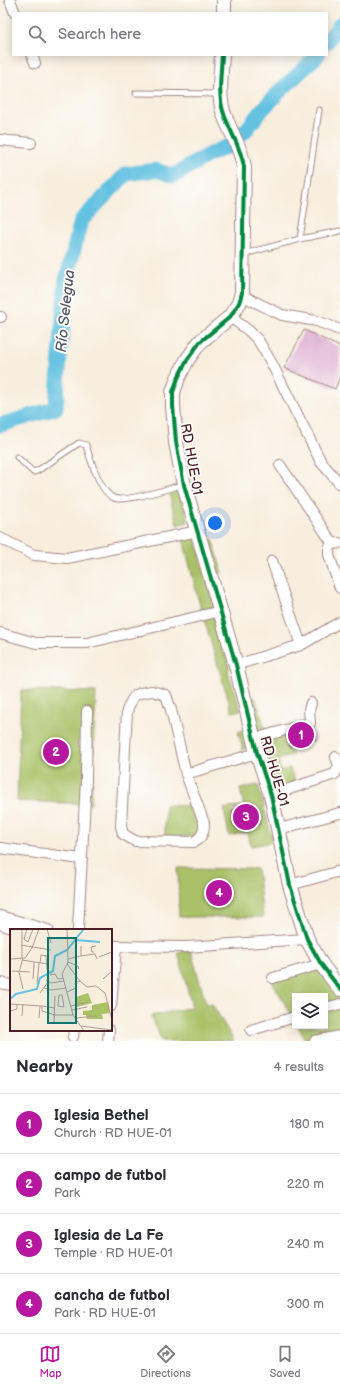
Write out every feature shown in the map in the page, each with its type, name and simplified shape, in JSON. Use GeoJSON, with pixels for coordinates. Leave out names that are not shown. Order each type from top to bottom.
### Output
{"type":"FeatureCollection","features":[{"type":"Feature","properties":{"kind":"street"},"geometry":{"type":"LineString","coordinates":[[10,0],[15,12]]}},
{"type":"Feature","properties":{"kind":"street"},"geometry":{"type":"LineString","coordinates":[[224,0],[224,12]]}},
{"type":"Feature","properties":{"kind":"street","name":"RD HUE-01"},"geometry":{"type":"LineString","coordinates":[[222,56],[221,94],[223,112],[242,153],[244,167],[241,295],[239,303],[230,317],[200,342],[187,360],[173,392],[176,442],[184,485],[236,665],[257,753],[271,795],[290,885],[307,939],[321,964],[339,986]]}},
{"type":"Feature","properties":{"kind":"street"},"geometry":{"type":"LineString","coordinates":[[0,140],[31,144]]}},
{"type":"Feature","properties":{"kind":"street"},"geometry":{"type":"LineString","coordinates":[[241,295],[282,315],[317,321],[340,330]]}},
{"type":"Feature","properties":{"kind":"street"},"geometry":{"type":"LineString","coordinates":[[230,317],[248,330],[258,340],[271,362],[321,462],[340,484]]}},
{"type":"Feature","properties":{"kind":"street"},"geometry":{"type":"LineString","coordinates":[[280,465],[337,543],[329,548],[329,555],[340,588]]}},
{"type":"Feature","properties":{"kind":"street"},"geometry":{"type":"LineString","coordinates":[[0,538],[34,555],[67,558],[198,531]]}},
{"type":"Feature","properties":{"kind":"street"},"geometry":{"type":"LineString","coordinates":[[272,561],[301,645]]}},
{"type":"Feature","properties":{"kind":"street"},"geometry":{"type":"LineString","coordinates":[[0,633],[36,643],[87,643],[221,611]]}},
{"type":"Feature","properties":{"kind":"street"},"geometry":{"type":"LineString","coordinates":[[236,665],[301,645],[340,622]]}},
{"type":"Feature","properties":{"kind":"street"},"geometry":{"type":"LineString","coordinates":[[152,691],[166,695],[186,774],[204,823],[204,830],[201,838],[194,842],[135,841],[123,834],[121,826],[127,711],[131,699],[138,693],[152,691]]}},
{"type":"Feature","properties":{"kind":"street"},"geometry":{"type":"LineString","coordinates":[[254,739],[310,723],[309,710],[311,703]]}},
{"type":"Feature","properties":{"kind":"street"},"geometry":{"type":"LineString","coordinates":[[78,929],[86,780],[87,711]]}},
{"type":"Feature","properties":{"kind":"street"},"geometry":{"type":"LineString","coordinates":[[186,774],[257,753]]}},
{"type":"Feature","properties":{"kind":"street"},"geometry":{"type":"LineString","coordinates":[[271,795],[334,774],[339,766],[336,756]]}},
{"type":"Feature","properties":{"kind":"street"},"geometry":{"type":"LineString","coordinates":[[279,829],[340,812]]}},
{"type":"Feature","properties":{"kind":"street"},"geometry":{"type":"LineString","coordinates":[[0,848],[81,859]]}},
{"type":"Feature","properties":{"kind":"street"},"geometry":{"type":"LineString","coordinates":[[290,885],[340,871]]}},
{"type":"Feature","properties":{"kind":"street"},"geometry":{"type":"LineString","coordinates":[[0,916],[45,929]]}},
{"type":"Feature","properties":{"kind":"street"},"geometry":{"type":"LineString","coordinates":[[0,924],[15,929]]}},
{"type":"Feature","properties":{"kind":"street"},"geometry":{"type":"LineString","coordinates":[[112,986],[114,946],[186,947],[307,939]]}},
{"type":"Feature","properties":{"kind":"street"},"geometry":{"type":"LineString","coordinates":[[272,978],[321,964]]}},
{"type":"Feature","properties":{"kind":"street"},"geometry":{"type":"LineString","coordinates":[[0,983],[10,985]]}},
{"type":"Feature","properties":{"kind":"street"},"geometry":{"type":"LineString","coordinates":[[328,1007],[340,1004]]}},
{"type":"Feature","properties":{"kind":"street"},"geometry":{"type":"LineString","coordinates":[[251,1030],[292,1018]]}},
{"type":"Feature","properties":{"kind":"street"},"geometry":{"type":"LineString","coordinates":[[108,1041],[109,1031]]}},
{"type":"Feature","properties":{"kind":"street"},"geometry":{"type":"LineString","coordinates":[[316,1041],[340,1036]]}},
{"type":"Feature","properties":{"kind":"lane"},"geometry":{"type":"LineString","coordinates":[[136,93],[221,94]]}},
{"type":"Feature","properties":{"kind":"lane"},"geometry":{"type":"LineString","coordinates":[[300,239],[319,110]]}},
{"type":"Feature","properties":{"kind":"lane"},"geometry":{"type":"LineString","coordinates":[[243,254],[300,239],[340,231]]}},
{"type":"Feature","properties":{"kind":"lane"},"geometry":{"type":"LineString","coordinates":[[17,457],[33,472],[37,471],[80,443],[83,443],[86,445],[96,474],[108,494],[113,498],[121,500],[184,485]]}},
{"type":"Feature","properties":{"kind":"green space"},"geometry":{"type":"Polygon","coordinates":[[[179,486],[188,522],[177,525],[168,489],[179,486]]]}},
{"type":"Feature","properties":{"kind":"green space"},"geometry":{"type":"Polygon","coordinates":[[[194,532],[214,607],[201,610],[182,535],[194,532]]]}},
{"type":"Feature","properties":{"kind":"green space"},"geometry":{"type":"Polygon","coordinates":[[[213,539],[222,573],[211,575],[202,541],[213,539]]]}},
{"type":"Feature","properties":{"kind":"green space"},"geometry":{"type":"Polygon","coordinates":[[[213,616],[229,666],[228,672],[241,710],[232,712],[204,619],[213,616]]]}},
{"type":"Feature","properties":{"kind":"green space"},"geometry":{"type":"Polygon","coordinates":[[[21,690],[96,692],[91,804],[17,801],[21,690]]]}},
{"type":"Feature","properties":{"kind":"green space"},"geometry":{"type":"Polygon","coordinates":[[[255,698],[266,732],[258,733],[247,699],[255,698]]]}},
{"type":"Feature","properties":{"kind":"green space"},"geometry":{"type":"Polygon","coordinates":[[[244,730],[248,746],[243,750],[241,749],[242,746],[238,732],[244,730]]]}},
{"type":"Feature","properties":{"kind":"green space"},"geometry":{"type":"Polygon","coordinates":[[[285,730],[292,755],[278,760],[281,771],[290,768],[295,781],[274,788],[258,738],[285,730]]]}},
{"type":"Feature","properties":{"kind":"green space"},"geometry":{"type":"Polygon","coordinates":[[[258,785],[273,842],[251,846],[248,832],[229,836],[224,809],[244,806],[240,789],[258,785]]]}},
{"type":"Feature","properties":{"kind":"green space"},"geometry":{"type":"Polygon","coordinates":[[[165,805],[193,806],[198,825],[198,832],[196,836],[165,838],[165,805]]]}},
{"type":"Feature","properties":{"kind":"green space"},"geometry":{"type":"Polygon","coordinates":[[[178,868],[257,869],[263,917],[179,917],[178,868]]]}},
{"type":"Feature","properties":{"kind":"green space"},"geometry":{"type":"Polygon","coordinates":[[[191,951],[206,1004],[212,1004],[234,1041],[162,1041],[151,1016],[192,1007],[178,952],[191,951]]]}},
{"type":"Feature","properties":{"kind":"green space"},"geometry":{"type":"Polygon","coordinates":[[[319,966],[340,995],[340,1033],[314,1041],[306,1041],[300,1029],[328,1029],[328,993],[292,993],[292,1016],[272,981],[319,966]]]}},
{"type":"Feature","properties":{"kind":"building"},"geometry":{"type":"Polygon","coordinates":[[[304,330],[340,347],[340,377],[335,389],[284,368],[304,330]]]}},
{"type":"Feature","properties":{"kind":"building"},"geometry":{"type":"Polygon","coordinates":[[[313,729],[316,740],[290,747],[287,736],[313,729]]]}},
{"type":"Feature","properties":{"kind":"building"},"geometry":{"type":"Polygon","coordinates":[[[255,805],[260,824],[236,829],[232,810],[255,805]]]}},
{"type":"Feature","properties":{"kind":"waterway","name":"Río Selegua"},"geometry":{"type":"LineString","coordinates":[[328,41],[340,24]]}},
{"type":"Feature","properties":{"kind":"waterway","name":"Río Selegua"},"geometry":{"type":"LineString","coordinates":[[0,425],[56,408],[66,281],[81,221],[126,174],[156,170],[174,176],[208,155],[229,146],[247,129],[260,112],[279,92],[317,56]]}},
{"type":"Feature","properties":{"kind":"cycle path"},"geometry":{"type":"LineString","coordinates":[[222,56],[220,83],[221,104],[240,152],[244,167],[242,293],[239,303],[230,317],[200,342],[187,360],[178,378],[173,392],[176,442],[184,485],[236,665],[257,753],[271,795],[290,885],[307,939],[321,964],[340,989]]}},
{"type":"Feature","properties":{"kind":"place","name":"Iglesia Bethel"},"geometry":{"type":"Point","coordinates":[301,735]}},
{"type":"Feature","properties":{"kind":"place","name":"campo de futbol"},"geometry":{"type":"Point","coordinates":[56,752]}},
{"type":"Feature","properties":{"kind":"place","name":"Iglesia de La Fe"},"geometry":{"type":"Point","coordinates":[246,817]}},
{"type":"Feature","properties":{"kind":"place","name":"cancha de futbol"},"geometry":{"type":"Point","coordinates":[219,893]}}]}
